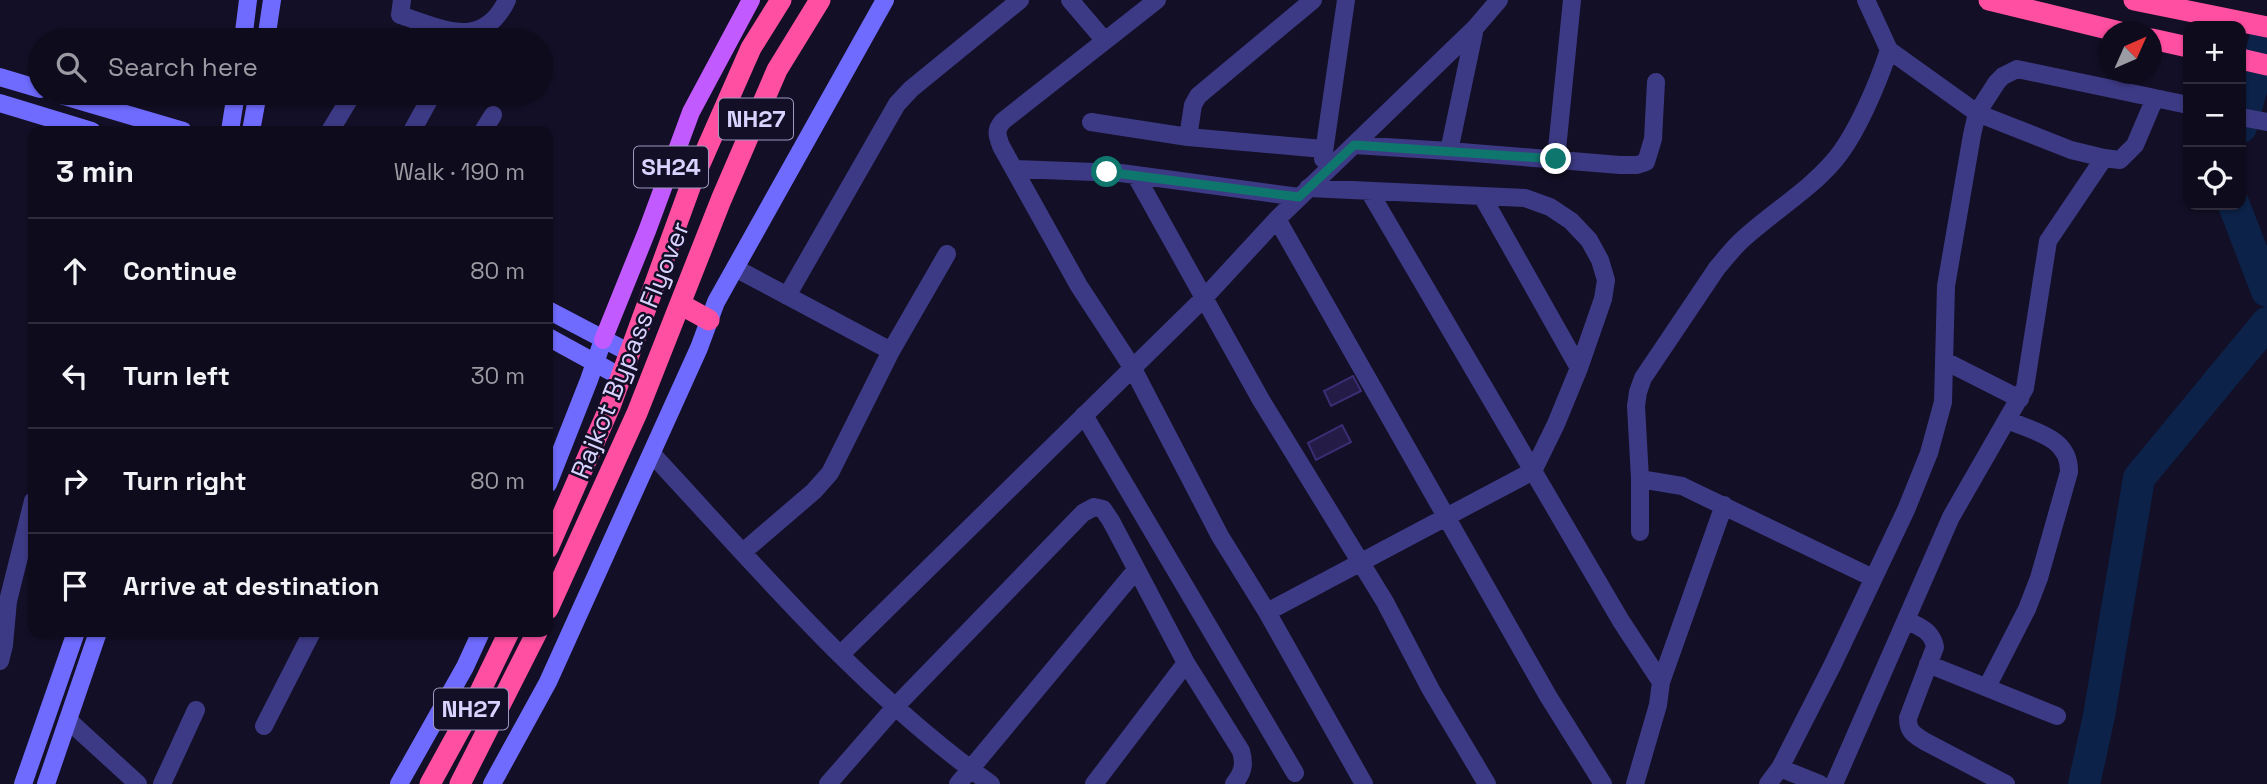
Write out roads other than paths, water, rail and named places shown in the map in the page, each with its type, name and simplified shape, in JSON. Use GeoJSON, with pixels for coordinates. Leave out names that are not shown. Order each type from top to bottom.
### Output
{"type":"FeatureCollection","features":[{"type":"Feature","properties":{"kind":"highway","name":"Rajkot Bypass Flyover"},"geometry":{"type":"LineString","coordinates":[[630,353],[692,182],[751,48],[781,0]]}},
{"type":"Feature","properties":{"kind":"highway","name":"Rajkot Bypass Flyover"},"geometry":{"type":"LineString","coordinates":[[553,598],[631,426],[777,70],[821,0]]}},
{"type":"Feature","properties":{"kind":"highway"},"geometry":{"type":"LineString","coordinates":[[1989,0],[2099,27]]}},
{"type":"Feature","properties":{"kind":"highway"},"geometry":{"type":"LineString","coordinates":[[2139,1],[2267,27]]}},
{"type":"Feature","properties":{"kind":"highway"},"geometry":{"type":"LineString","coordinates":[[2162,41],[2183,46]]}},
{"type":"Feature","properties":{"kind":"highway"},"geometry":{"type":"LineString","coordinates":[[2246,60],[2267,65]]}},
{"type":"Feature","properties":{"kind":"highway"},"geometry":{"type":"LineString","coordinates":[[680,304],[709,320]]}},
{"type":"Feature","properties":{"kind":"highway","name":"NH27"},"geometry":{"type":"LineString","coordinates":[[621,377],[630,353]]}},
{"type":"Feature","properties":{"kind":"highway","name":"Rajkot Bypass Flyover"},"geometry":{"type":"LineString","coordinates":[[553,536],[621,377]]}},
{"type":"Feature","properties":{"kind":"highway","name":"NH27"},"geometry":{"type":"LineString","coordinates":[[430,784],[507,637]]}},
{"type":"Feature","properties":{"kind":"highway","name":"NH27"},"geometry":{"type":"LineString","coordinates":[[460,784],[534,637]]}},
{"type":"Feature","properties":{"kind":"main road","name":"SH24"},"geometry":{"type":"LineString","coordinates":[[603,340],[691,112],[751,0]]}},
{"type":"Feature","properties":{"kind":"street"},"geometry":{"type":"LineString","coordinates":[[244,28],[248,0]]}},
{"type":"Feature","properties":{"kind":"street"},"geometry":{"type":"LineString","coordinates":[[268,28],[272,0]]}},
{"type":"Feature","properties":{"kind":"street"},"geometry":{"type":"LineString","coordinates":[[402,0],[400,15],[443,28]]}},
{"type":"Feature","properties":{"kind":"street"},"geometry":{"type":"LineString","coordinates":[[481,28],[502,10],[507,0]]}},
{"type":"Feature","properties":{"kind":"street"},"geometry":{"type":"LineString","coordinates":[[492,784],[548,682],[699,348],[716,302],[885,0]]}},
{"type":"Feature","properties":{"kind":"street"},"geometry":{"type":"LineString","coordinates":[[787,296],[897,104],[911,89],[1020,0]]}},
{"type":"Feature","properties":{"kind":"street"},"geometry":{"type":"LineString","coordinates":[[1070,0],[1105,41]]}},
{"type":"Feature","properties":{"kind":"street"},"geometry":{"type":"LineString","coordinates":[[1157,0],[998,127],[996,134],[1079,286],[1132,368],[1220,536],[1267,612],[1364,784]]}},
{"type":"Feature","properties":{"kind":"street"},"geometry":{"type":"LineString","coordinates":[[1188,137],[1193,105],[1198,96],[1313,0]]}},
{"type":"Feature","properties":{"kind":"street"},"geometry":{"type":"LineString","coordinates":[[1324,174],[1323,149],[1346,0]]}},
{"type":"Feature","properties":{"kind":"street"},"geometry":{"type":"LineString","coordinates":[[840,655],[1204,298],[1277,219],[1475,27],[1499,0]]}},
{"type":"Feature","properties":{"kind":"street"},"geometry":{"type":"LineString","coordinates":[[1556,159],[1572,0]]}},
{"type":"Feature","properties":{"kind":"street"},"geometry":{"type":"LineString","coordinates":[[1866,0],[1889,50],[1977,113],[2071,150],[2120,160],[2131,150],[2155,98]]}},
{"type":"Feature","properties":{"kind":"street"},"geometry":{"type":"LineString","coordinates":[[1449,151],[1475,27]]}},
{"type":"Feature","properties":{"kind":"street"},"geometry":{"type":"LineString","coordinates":[[1640,532],[1636,406],[1643,378],[1717,268],[1730,253],[1833,162],[1846,146],[1881,75],[1889,50]]}},
{"type":"Feature","properties":{"kind":"street"},"geometry":{"type":"LineString","coordinates":[[1768,784],[1780,768],[1873,578],[1906,510],[1929,453],[1943,402],[1946,286],[1977,113],[1997,82],[2017,69],[2183,104]]}},
{"type":"Feature","properties":{"kind":"street"},"geometry":{"type":"LineString","coordinates":[[0,77],[28,85]]}},
{"type":"Feature","properties":{"kind":"street"},"geometry":{"type":"LineString","coordinates":[[1354,145],[1637,165],[1646,162],[1653,139],[1656,82]]}},
{"type":"Feature","properties":{"kind":"street"},"geometry":{"type":"LineString","coordinates":[[0,103],[76,126]]}},
{"type":"Feature","properties":{"kind":"street"},"geometry":{"type":"LineString","coordinates":[[95,105],[166,126]]}},
{"type":"Feature","properties":{"kind":"street"},"geometry":{"type":"LineString","coordinates":[[231,126],[234,105]]}},
{"type":"Feature","properties":{"kind":"street"},"geometry":{"type":"LineString","coordinates":[[252,126],[256,105]]}},
{"type":"Feature","properties":{"kind":"street"},"geometry":{"type":"LineString","coordinates":[[333,126],[346,105]]}},
{"type":"Feature","properties":{"kind":"street"},"geometry":{"type":"LineString","coordinates":[[414,126],[426,105]]}},
{"type":"Feature","properties":{"kind":"street"},"geometry":{"type":"LineString","coordinates":[[487,126],[493,115]]}},
{"type":"Feature","properties":{"kind":"street"},"geometry":{"type":"LineString","coordinates":[[1091,122],[1188,137],[1323,149]]}},
{"type":"Feature","properties":{"kind":"street"},"geometry":{"type":"LineString","coordinates":[[1834,784],[1951,517],[2020,399],[2028,377],[2049,241],[2104,158]]}},
{"type":"Feature","properties":{"kind":"street"},"geometry":{"type":"LineString","coordinates":[[1014,169],[1114,173],[1304,192],[1369,191],[1525,198],[1550,207],[1571,221],[1589,240],[1600,260],[1606,281],[1603,299],[1579,368],[1533,471],[1267,612]]}},
{"type":"Feature","properties":{"kind":"street"},"geometry":{"type":"LineString","coordinates":[[1136,176],[1266,408],[1385,602],[1431,691],[1487,784]]}},
{"type":"Feature","properties":{"kind":"street"},"geometry":{"type":"LineString","coordinates":[[1369,191],[1621,621],[1661,682]]}},
{"type":"Feature","properties":{"kind":"street"},"geometry":{"type":"LineString","coordinates":[[1482,196],[1579,368]]}},
{"type":"Feature","properties":{"kind":"street"},"geometry":{"type":"LineString","coordinates":[[1277,219],[1548,695],[1603,784]]}},
{"type":"Feature","properties":{"kind":"street"},"geometry":{"type":"LineString","coordinates":[[743,552],[814,491],[830,473],[891,351],[947,254]]}},
{"type":"Feature","properties":{"kind":"street"},"geometry":{"type":"LineString","coordinates":[[735,268],[891,351]]}},
{"type":"Feature","properties":{"kind":"street"},"geometry":{"type":"LineString","coordinates":[[553,313],[630,353]]}},
{"type":"Feature","properties":{"kind":"street"},"geometry":{"type":"LineString","coordinates":[[553,340],[621,377]]}},
{"type":"Feature","properties":{"kind":"street"},"geometry":{"type":"LineString","coordinates":[[553,471],[603,340]]}},
{"type":"Feature","properties":{"kind":"street"},"geometry":{"type":"LineString","coordinates":[[1945,360],[2020,399]]}},
{"type":"Feature","properties":{"kind":"street"},"geometry":{"type":"LineString","coordinates":[[1084,415],[1295,773]]}},
{"type":"Feature","properties":{"kind":"street"},"geometry":{"type":"LineString","coordinates":[[1987,687],[2027,609],[2039,578],[2070,461],[2060,443],[2008,420]]}},
{"type":"Feature","properties":{"kind":"street"},"geometry":{"type":"LineString","coordinates":[[652,454],[840,655],[896,706],[991,784]]}},
{"type":"Feature","properties":{"kind":"street"},"geometry":{"type":"LineString","coordinates":[[1640,479],[1682,486],[1873,578]]}},
{"type":"Feature","properties":{"kind":"street"},"geometry":{"type":"LineString","coordinates":[[1636,784],[1658,705],[1661,682],[1724,505]]}},
{"type":"Feature","properties":{"kind":"street"},"geometry":{"type":"LineString","coordinates":[[828,784],[896,706],[1083,513],[1094,507],[1103,509],[1186,663],[1241,751],[1244,762],[1242,773],[1234,784]]}},
{"type":"Feature","properties":{"kind":"street"},"geometry":{"type":"LineString","coordinates":[[0,661],[4,645],[4,600],[28,518]]}},
{"type":"Feature","properties":{"kind":"street"},"geometry":{"type":"LineString","coordinates":[[958,784],[1136,570]]}},
{"type":"Feature","properties":{"kind":"street"},"geometry":{"type":"LineString","coordinates":[[1906,620],[1928,631],[1935,646],[1908,718],[1908,728],[1924,741],[2006,784]]}},
{"type":"Feature","properties":{"kind":"street"},"geometry":{"type":"LineString","coordinates":[[23,784],[74,637]]}},
{"type":"Feature","properties":{"kind":"street"},"geometry":{"type":"LineString","coordinates":[[46,784],[96,637]]}},
{"type":"Feature","properties":{"kind":"street"},"geometry":{"type":"LineString","coordinates":[[264,726],[309,637]]}},
{"type":"Feature","properties":{"kind":"street"},"geometry":{"type":"LineString","coordinates":[[399,784],[479,637]]}},
{"type":"Feature","properties":{"kind":"street"},"geometry":{"type":"LineString","coordinates":[[1094,784],[1186,663]]}},
{"type":"Feature","properties":{"kind":"street"},"geometry":{"type":"LineString","coordinates":[[1928,664],[2057,716]]}},
{"type":"Feature","properties":{"kind":"street"},"geometry":{"type":"LineString","coordinates":[[162,784],[196,710]]}},
{"type":"Feature","properties":{"kind":"street"},"geometry":{"type":"LineString","coordinates":[[68,720],[138,784]]}},
{"type":"Feature","properties":{"kind":"street"},"geometry":{"type":"LineString","coordinates":[[1780,768],[1820,784]]}},
{"type":"Feature","properties":{"kind":"waterway"},"geometry":{"type":"LineString","coordinates":[[2246,109],[2267,32]]}},
{"type":"Feature","properties":{"kind":"waterway"},"geometry":{"type":"LineString","coordinates":[[2236,210],[2267,291]]}},
{"type":"Feature","properties":{"kind":"waterway"},"geometry":{"type":"LineString","coordinates":[[2084,784],[2099,716],[2139,478],[2267,323]]}}]}
